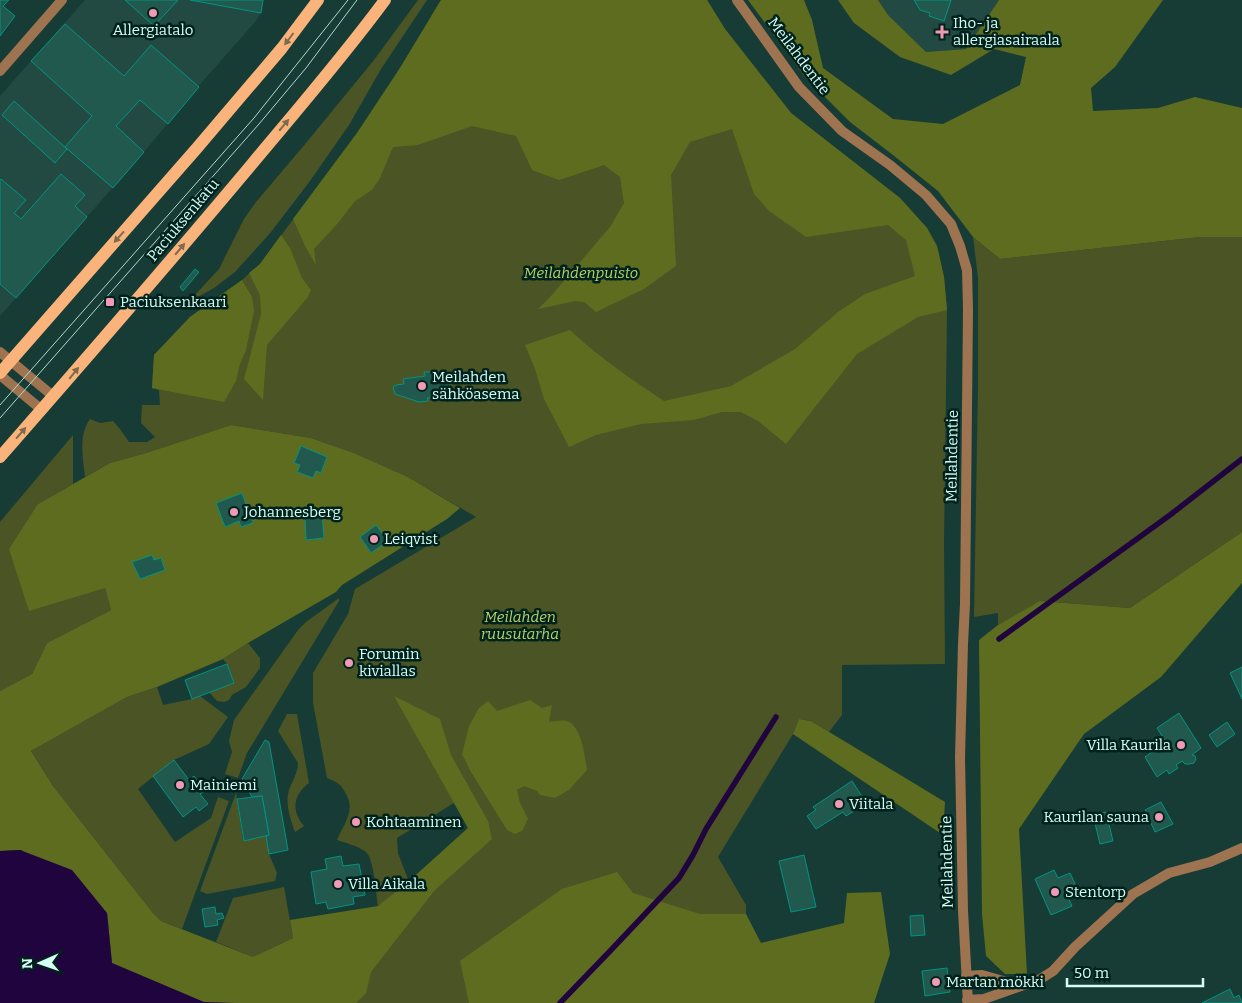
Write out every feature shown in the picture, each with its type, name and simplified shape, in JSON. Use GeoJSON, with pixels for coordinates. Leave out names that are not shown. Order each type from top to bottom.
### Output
{"type":"FeatureCollection","features":[{"type":"Feature","properties":{"kind":"main road"},"geometry":{"type":"LineString","coordinates":[[0,374],[10,360],[209,134],[282,48],[318,0]]}},
{"type":"Feature","properties":{"kind":"main road","name":"Paciuksenkatu"},"geometry":{"type":"LineString","coordinates":[[0,457],[222,200],[321,81],[385,0]]}},
{"type":"Feature","properties":{"kind":"street"},"geometry":{"type":"LineString","coordinates":[[0,71],[62,0]]}},
{"type":"Feature","properties":{"kind":"street","name":"Meilahdentie"},"geometry":{"type":"LineString","coordinates":[[737,0],[799,87],[842,131],[890,165],[926,195],[951,224],[967,270],[965,592],[960,757],[963,910],[968,1002]]}},
{"type":"Feature","properties":{"kind":"street"},"geometry":{"type":"LineString","coordinates":[[0,352],[53,396]]}},
{"type":"Feature","properties":{"kind":"street"},"geometry":{"type":"LineString","coordinates":[[0,374],[42,410]]}},
{"type":"Feature","properties":{"kind":"street"},"geometry":{"type":"LineString","coordinates":[[968,1002],[984,999],[1034,983],[1053,971],[1075,947],[1133,894],[1169,873],[1210,862],[1242,848]]}},
{"type":"Feature","properties":{"kind":"street"},"geometry":{"type":"LineString","coordinates":[[966,976],[982,975],[1021,986]]}},
{"type":"Feature","properties":{"kind":"shaded area"},"geometry":{"type":"Polygon","coordinates":[[[85,0],[263,0],[261,13],[255,22],[0,316],[0,96],[85,0]]]}},
{"type":"Feature","properties":{"kind":"shaded area","name":"Iho- ja allergiasairaala"},"geometry":{"type":"Polygon","coordinates":[[[878,0],[999,0],[966,49],[926,52],[888,15],[878,0]]]}},
{"type":"Feature","properties":{"kind":"shaded area"},"geometry":{"type":"Polygon","coordinates":[[[20,850],[72,870],[107,913],[112,963],[204,1002],[235,1003],[0,1003],[0,851],[20,850]]]}},
{"type":"Feature","properties":{"kind":"green space"},"geometry":{"type":"Polygon","coordinates":[[[418,0],[427,0],[381,69],[349,125],[310,181],[271,232],[235,272],[214,288],[196,298],[194,296],[219,269],[244,219],[256,202],[374,60],[418,0]]]}},
{"type":"Feature","properties":{"kind":"green space","name":"Meilahdenpuisto"},"geometry":{"type":"Polygon","coordinates":[[[441,0],[707,0],[725,29],[791,113],[900,198],[927,228],[937,246],[944,277],[947,311],[944,544],[945,664],[842,665],[842,715],[829,732],[811,721],[799,719],[793,734],[718,857],[746,905],[746,914],[653,1003],[9,1003],[0,851],[107,913],[112,963],[253,957],[216,942],[233,898],[284,887],[293,938],[255,956],[378,906],[373,869],[369,856],[359,848],[337,840],[350,807],[347,796],[341,786],[327,778],[313,703],[313,673],[348,614],[355,589],[476,517],[408,477],[354,453],[311,438],[231,425],[110,463],[85,477],[82,447],[86,426],[90,419],[100,423],[113,421],[129,442],[147,442],[155,437],[141,423],[142,405],[160,405],[159,390],[152,388],[154,355],[190,317],[242,280],[260,264],[357,133],[400,68],[441,0]],[[454,803],[397,838],[398,853],[409,882],[468,828],[454,803]]]}},
{"type":"Feature","properties":{"kind":"green space"},"geometry":{"type":"Polygon","coordinates":[[[441,0],[707,0],[725,29],[791,113],[900,198],[927,228],[937,246],[944,277],[947,310],[918,317],[857,354],[786,444],[758,421],[741,412],[722,412],[694,420],[641,424],[596,435],[569,447],[544,399],[525,345],[570,330],[604,359],[664,401],[731,386],[795,349],[838,312],[865,294],[915,276],[906,240],[888,225],[806,237],[769,211],[754,194],[732,129],[690,142],[671,175],[676,266],[644,289],[596,312],[584,302],[575,301],[538,309],[610,227],[624,203],[620,177],[604,165],[559,180],[532,170],[516,136],[472,126],[418,145],[393,147],[380,178],[372,190],[355,201],[314,249],[316,265],[293,219],[357,133],[400,68],[441,0]]]}},
{"type":"Feature","properties":{"kind":"green space"},"geometry":{"type":"Polygon","coordinates":[[[748,0],[804,0],[812,20],[823,68],[893,119],[943,124],[1020,85],[1026,57],[994,49],[951,75],[900,57],[854,23],[838,0],[878,0],[888,15],[926,52],[966,49],[999,0],[1163,0],[1115,67],[1091,88],[1093,111],[1158,108],[1195,97],[1242,108],[1242,237],[1200,237],[1000,259],[973,237],[938,191],[850,122],[805,77],[748,0]]]}},
{"type":"Feature","properties":{"kind":"green space"},"geometry":{"type":"Polygon","coordinates":[[[281,235],[290,248],[302,278],[311,290],[308,297],[267,345],[263,400],[244,379],[261,314],[260,295],[249,273],[260,264],[281,235]]]}},
{"type":"Feature","properties":{"kind":"green space"},"geometry":{"type":"Polygon","coordinates":[[[973,237],[1000,259],[1200,237],[1242,237],[1242,532],[1130,608],[1041,601],[998,625],[998,613],[974,617],[978,278],[973,237]]]}},
{"type":"Feature","properties":{"kind":"green space"},"geometry":{"type":"Polygon","coordinates":[[[242,280],[252,297],[254,311],[246,350],[236,381],[224,402],[152,388],[154,355],[190,317],[242,280]]]}},
{"type":"Feature","properties":{"kind":"green space"},"geometry":{"type":"Polygon","coordinates":[[[231,425],[311,438],[354,453],[408,477],[460,508],[447,519],[342,585],[336,592],[223,659],[157,687],[127,697],[31,751],[53,786],[161,921],[253,957],[293,938],[290,920],[378,906],[408,882],[468,828],[394,696],[440,719],[451,755],[488,821],[492,839],[434,891],[371,972],[366,993],[356,1003],[204,1002],[112,963],[107,913],[21,850],[0,851],[0,691],[32,674],[47,643],[111,610],[105,588],[29,611],[9,549],[38,504],[110,463],[231,425]]]}},
{"type":"Feature","properties":{"kind":"green space"},"geometry":{"type":"Polygon","coordinates":[[[73,435],[73,484],[38,504],[105,588],[111,610],[47,643],[32,674],[0,691],[0,522],[73,435]]]}},
{"type":"Feature","properties":{"kind":"green space"},"geometry":{"type":"Polygon","coordinates":[[[1242,532],[1242,583],[1161,677],[1084,734],[1019,829],[1027,974],[1005,974],[986,956],[982,914],[979,640],[998,625],[1040,601],[1130,608],[1242,532]]]}},
{"type":"Feature","properties":{"kind":"green space"},"geometry":{"type":"Polygon","coordinates":[[[339,598],[339,601],[247,753],[238,778],[225,774],[232,752],[229,741],[234,720],[298,630],[339,598]]]}},
{"type":"Feature","properties":{"kind":"green space"},"geometry":{"type":"Polygon","coordinates":[[[248,643],[260,658],[260,668],[246,687],[232,695],[229,700],[224,702],[217,701],[209,692],[234,683],[227,664],[223,659],[248,643]]]}},
{"type":"Feature","properties":{"kind":"green space"},"geometry":{"type":"Polygon","coordinates":[[[157,687],[163,705],[200,696],[228,717],[209,744],[174,760],[138,789],[175,842],[211,818],[218,797],[229,801],[182,929],[161,921],[153,913],[53,786],[31,751],[127,697],[157,687]]]}},
{"type":"Feature","properties":{"kind":"green space"},"geometry":{"type":"Polygon","coordinates":[[[530,700],[542,708],[552,705],[549,722],[565,721],[573,726],[580,737],[587,770],[569,790],[555,798],[540,795],[537,791],[524,786],[517,790],[520,803],[528,819],[522,831],[515,834],[507,830],[462,754],[469,726],[479,708],[488,701],[497,711],[530,700]]]}},
{"type":"Feature","properties":{"kind":"green space"},"geometry":{"type":"Polygon","coordinates":[[[287,714],[297,714],[309,783],[297,798],[297,815],[304,826],[295,832],[290,817],[288,801],[289,790],[296,774],[298,763],[278,731],[287,714]]]}},
{"type":"Feature","properties":{"kind":"green space"},"geometry":{"type":"Polygon","coordinates":[[[799,719],[811,721],[945,802],[943,835],[793,734],[799,719]]]}},
{"type":"Feature","properties":{"kind":"green space"},"geometry":{"type":"Polygon","coordinates":[[[236,793],[243,840],[266,836],[269,854],[277,873],[275,881],[207,894],[200,891],[236,793]]]}},
{"type":"Feature","properties":{"kind":"green space"},"geometry":{"type":"Polygon","coordinates":[[[617,872],[633,893],[700,914],[746,914],[761,943],[844,923],[847,893],[881,892],[890,954],[874,1003],[469,1003],[460,961],[562,889],[617,872]]]}},
{"type":"Feature","properties":{"kind":"building"},"geometry":{"type":"Polygon","coordinates":[[[0,0],[9,0],[3,6],[15,16],[0,36],[0,0]]]}},
{"type":"Feature","properties":{"kind":"building","name":"Allergiatalo"},"geometry":{"type":"Polygon","coordinates":[[[125,0],[178,0],[154,26],[125,0]]]}},
{"type":"Feature","properties":{"kind":"building","name":"Allergiatalo"},"geometry":{"type":"Polygon","coordinates":[[[190,0],[263,0],[261,13],[190,0]]]}},
{"type":"Feature","properties":{"kind":"building"},"geometry":{"type":"Polygon","coordinates":[[[914,0],[951,0],[944,21],[929,16],[930,13],[920,10],[914,0]]]}},
{"type":"Feature","properties":{"kind":"building"},"geometry":{"type":"Polygon","coordinates":[[[65,24],[124,76],[151,45],[199,87],[168,124],[140,100],[116,126],[144,152],[113,188],[65,147],[92,116],[31,61],[65,24]]]}},
{"type":"Feature","properties":{"kind":"building"},"geometry":{"type":"Polygon","coordinates":[[[14,101],[67,149],[55,163],[2,115],[14,101]]]}},
{"type":"Feature","properties":{"kind":"building"},"geometry":{"type":"Polygon","coordinates":[[[61,174],[85,195],[75,206],[87,217],[16,298],[0,284],[0,180],[26,200],[14,213],[21,219],[61,174]]]}},
{"type":"Feature","properties":{"kind":"building"},"geometry":{"type":"Polygon","coordinates":[[[195,269],[199,272],[183,291],[180,287],[195,269]]]}},
{"type":"Feature","properties":{"kind":"building","name":"Meilahden sähköasema"},"geometry":{"type":"Polygon","coordinates":[[[424,372],[448,372],[450,392],[457,392],[446,396],[427,398],[428,401],[419,402],[395,394],[393,387],[404,384],[403,379],[425,376],[424,372]]]}},
{"type":"Feature","properties":{"kind":"building"},"geometry":{"type":"Polygon","coordinates":[[[301,446],[327,457],[321,473],[316,471],[313,478],[297,472],[300,465],[294,463],[301,446]]]}},
{"type":"Feature","properties":{"kind":"building","name":"Johannesberg"},"geometry":{"type":"Polygon","coordinates":[[[242,493],[253,523],[241,527],[239,521],[225,527],[216,503],[242,493]]]}},
{"type":"Feature","properties":{"kind":"building"},"geometry":{"type":"Polygon","coordinates":[[[322,514],[324,538],[306,540],[305,516],[322,514]]]}},
{"type":"Feature","properties":{"kind":"building","name":"Leiqvist"},"geometry":{"type":"Polygon","coordinates":[[[376,525],[388,541],[371,553],[360,537],[376,525]]]}},
{"type":"Feature","properties":{"kind":"building"},"geometry":{"type":"Polygon","coordinates":[[[152,555],[154,560],[161,558],[165,570],[140,579],[132,562],[152,555]]]}},
{"type":"Feature","properties":{"kind":"building"},"geometry":{"type":"Polygon","coordinates":[[[227,664],[234,683],[192,699],[185,680],[227,664]]]}},
{"type":"Feature","properties":{"kind":"building"},"geometry":{"type":"Polygon","coordinates":[[[1242,667],[1242,699],[1230,673],[1242,667]]]}},
{"type":"Feature","properties":{"kind":"building","name":"Villa Kaurila"},"geometry":{"type":"Polygon","coordinates":[[[1179,713],[1201,748],[1192,755],[1196,759],[1194,763],[1185,764],[1182,761],[1176,765],[1178,768],[1169,774],[1167,770],[1157,777],[1145,757],[1166,742],[1157,728],[1179,713]]]}},
{"type":"Feature","properties":{"kind":"building"},"geometry":{"type":"Polygon","coordinates":[[[1227,722],[1235,734],[1217,747],[1209,735],[1227,722]]]}},
{"type":"Feature","properties":{"kind":"building"},"geometry":{"type":"Polygon","coordinates":[[[265,740],[269,742],[288,850],[269,854],[266,836],[269,835],[262,796],[252,797],[242,779],[265,740]]]}},
{"type":"Feature","properties":{"kind":"building","name":"Mainiemi"},"geometry":{"type":"Polygon","coordinates":[[[174,760],[189,780],[194,776],[205,791],[200,794],[208,804],[199,811],[196,807],[183,817],[153,776],[174,760]]]}},
{"type":"Feature","properties":{"kind":"building","name":"Viitala"},"geometry":{"type":"Polygon","coordinates":[[[852,781],[863,798],[859,801],[862,806],[846,816],[843,812],[816,829],[807,816],[816,810],[813,807],[852,781]]]}},
{"type":"Feature","properties":{"kind":"building"},"geometry":{"type":"Polygon","coordinates":[[[262,796],[269,835],[244,841],[237,799],[262,796]]]}},
{"type":"Feature","properties":{"kind":"building","name":"Kaurilan sauna"},"geometry":{"type":"Polygon","coordinates":[[[1161,802],[1173,824],[1155,832],[1145,810],[1161,802]]]}},
{"type":"Feature","properties":{"kind":"building"},"geometry":{"type":"Polygon","coordinates":[[[1106,812],[1113,841],[1100,844],[1093,815],[1106,812]]]}},
{"type":"Feature","properties":{"kind":"building"},"geometry":{"type":"Polygon","coordinates":[[[804,855],[816,907],[791,912],[779,861],[804,855]]]}},
{"type":"Feature","properties":{"kind":"building","name":"Villa Aikala"},"geometry":{"type":"Polygon","coordinates":[[[341,856],[343,866],[359,864],[365,895],[353,897],[354,904],[328,909],[326,902],[316,904],[311,872],[327,869],[325,859],[341,856]]]}},
{"type":"Feature","properties":{"kind":"building","name":"Stentorp"},"geometry":{"type":"Polygon","coordinates":[[[1054,870],[1058,878],[1070,873],[1076,886],[1072,887],[1073,891],[1066,893],[1072,906],[1051,915],[1035,879],[1054,870]]]}},
{"type":"Feature","properties":{"kind":"building"},"geometry":{"type":"Polygon","coordinates":[[[215,907],[216,914],[222,913],[224,918],[217,920],[218,925],[205,927],[202,909],[215,907]]]}},
{"type":"Feature","properties":{"kind":"building"},"geometry":{"type":"Polygon","coordinates":[[[923,915],[925,935],[911,936],[910,916],[923,915]]]}},
{"type":"Feature","properties":{"kind":"building","name":"Martan mökki"},"geometry":{"type":"Polygon","coordinates":[[[947,968],[950,992],[925,996],[922,971],[947,968]]]}},
{"type":"Feature","properties":{"kind":"building"},"geometry":{"type":"Polygon","coordinates":[[[1230,989],[1234,998],[1239,995],[1242,1003],[1202,1003],[1230,989]]]}},
{"type":"Feature","properties":{"kind":"waterway"},"geometry":{"type":"LineString","coordinates":[[999,639],[1170,515],[1242,459]]}},
{"type":"Feature","properties":{"kind":"waterway"},"geometry":{"type":"LineString","coordinates":[[560,1003],[679,878],[706,829],[776,717]]}},
{"type":"Feature","properties":{"kind":"tram line"},"geometry":{"type":"LineString","coordinates":[[0,405],[254,118],[348,0]]}},
{"type":"Feature","properties":{"kind":"tram line"},"geometry":{"type":"LineString","coordinates":[[0,418],[259,124],[306,68],[357,0]]}},
{"type":"Feature","properties":{"kind":"place","name":"Allergiatalo"},"geometry":{"type":"Point","coordinates":[153,13]}},
{"type":"Feature","properties":{"kind":"place","name":"Iho- ja allergiasairaala"},"geometry":{"type":"Point","coordinates":[942,32]}},
{"type":"Feature","properties":{"kind":"place","name":"Paciuksenkaari"},"geometry":{"type":"Point","coordinates":[110,302]}},
{"type":"Feature","properties":{"kind":"place","name":"Meilahden sähköasema"},"geometry":{"type":"Point","coordinates":[422,386]}},
{"type":"Feature","properties":{"kind":"place","name":"Johannesberg"},"geometry":{"type":"Point","coordinates":[234,512]}},
{"type":"Feature","properties":{"kind":"place","name":"Leiqvist"},"geometry":{"type":"Point","coordinates":[374,539]}},
{"type":"Feature","properties":{"kind":"place","name":"Forumin kiviallas"},"geometry":{"type":"Point","coordinates":[349,663]}},
{"type":"Feature","properties":{"kind":"place","name":"Villa Kaurila"},"geometry":{"type":"Point","coordinates":[1181,745]}},
{"type":"Feature","properties":{"kind":"place","name":"Mainiemi"},"geometry":{"type":"Point","coordinates":[180,785]}},
{"type":"Feature","properties":{"kind":"place","name":"Viitala"},"geometry":{"type":"Point","coordinates":[839,804]}},
{"type":"Feature","properties":{"kind":"place","name":"Kaurilan sauna"},"geometry":{"type":"Point","coordinates":[1159,817]}},
{"type":"Feature","properties":{"kind":"place","name":"Kohtaaminen"},"geometry":{"type":"Point","coordinates":[356,822]}},
{"type":"Feature","properties":{"kind":"place","name":"Villa Aikala"},"geometry":{"type":"Point","coordinates":[338,884]}},
{"type":"Feature","properties":{"kind":"place","name":"Stentorp"},"geometry":{"type":"Point","coordinates":[1055,892]}},
{"type":"Feature","properties":{"kind":"place","name":"Martan mökki"},"geometry":{"type":"Point","coordinates":[936,982]}},
{"type":"Feature","properties":{"kind":"park label","name":"Meilahden ruusutarha"},"geometry":{"type":"Point","coordinates":[520,626]}}]}
